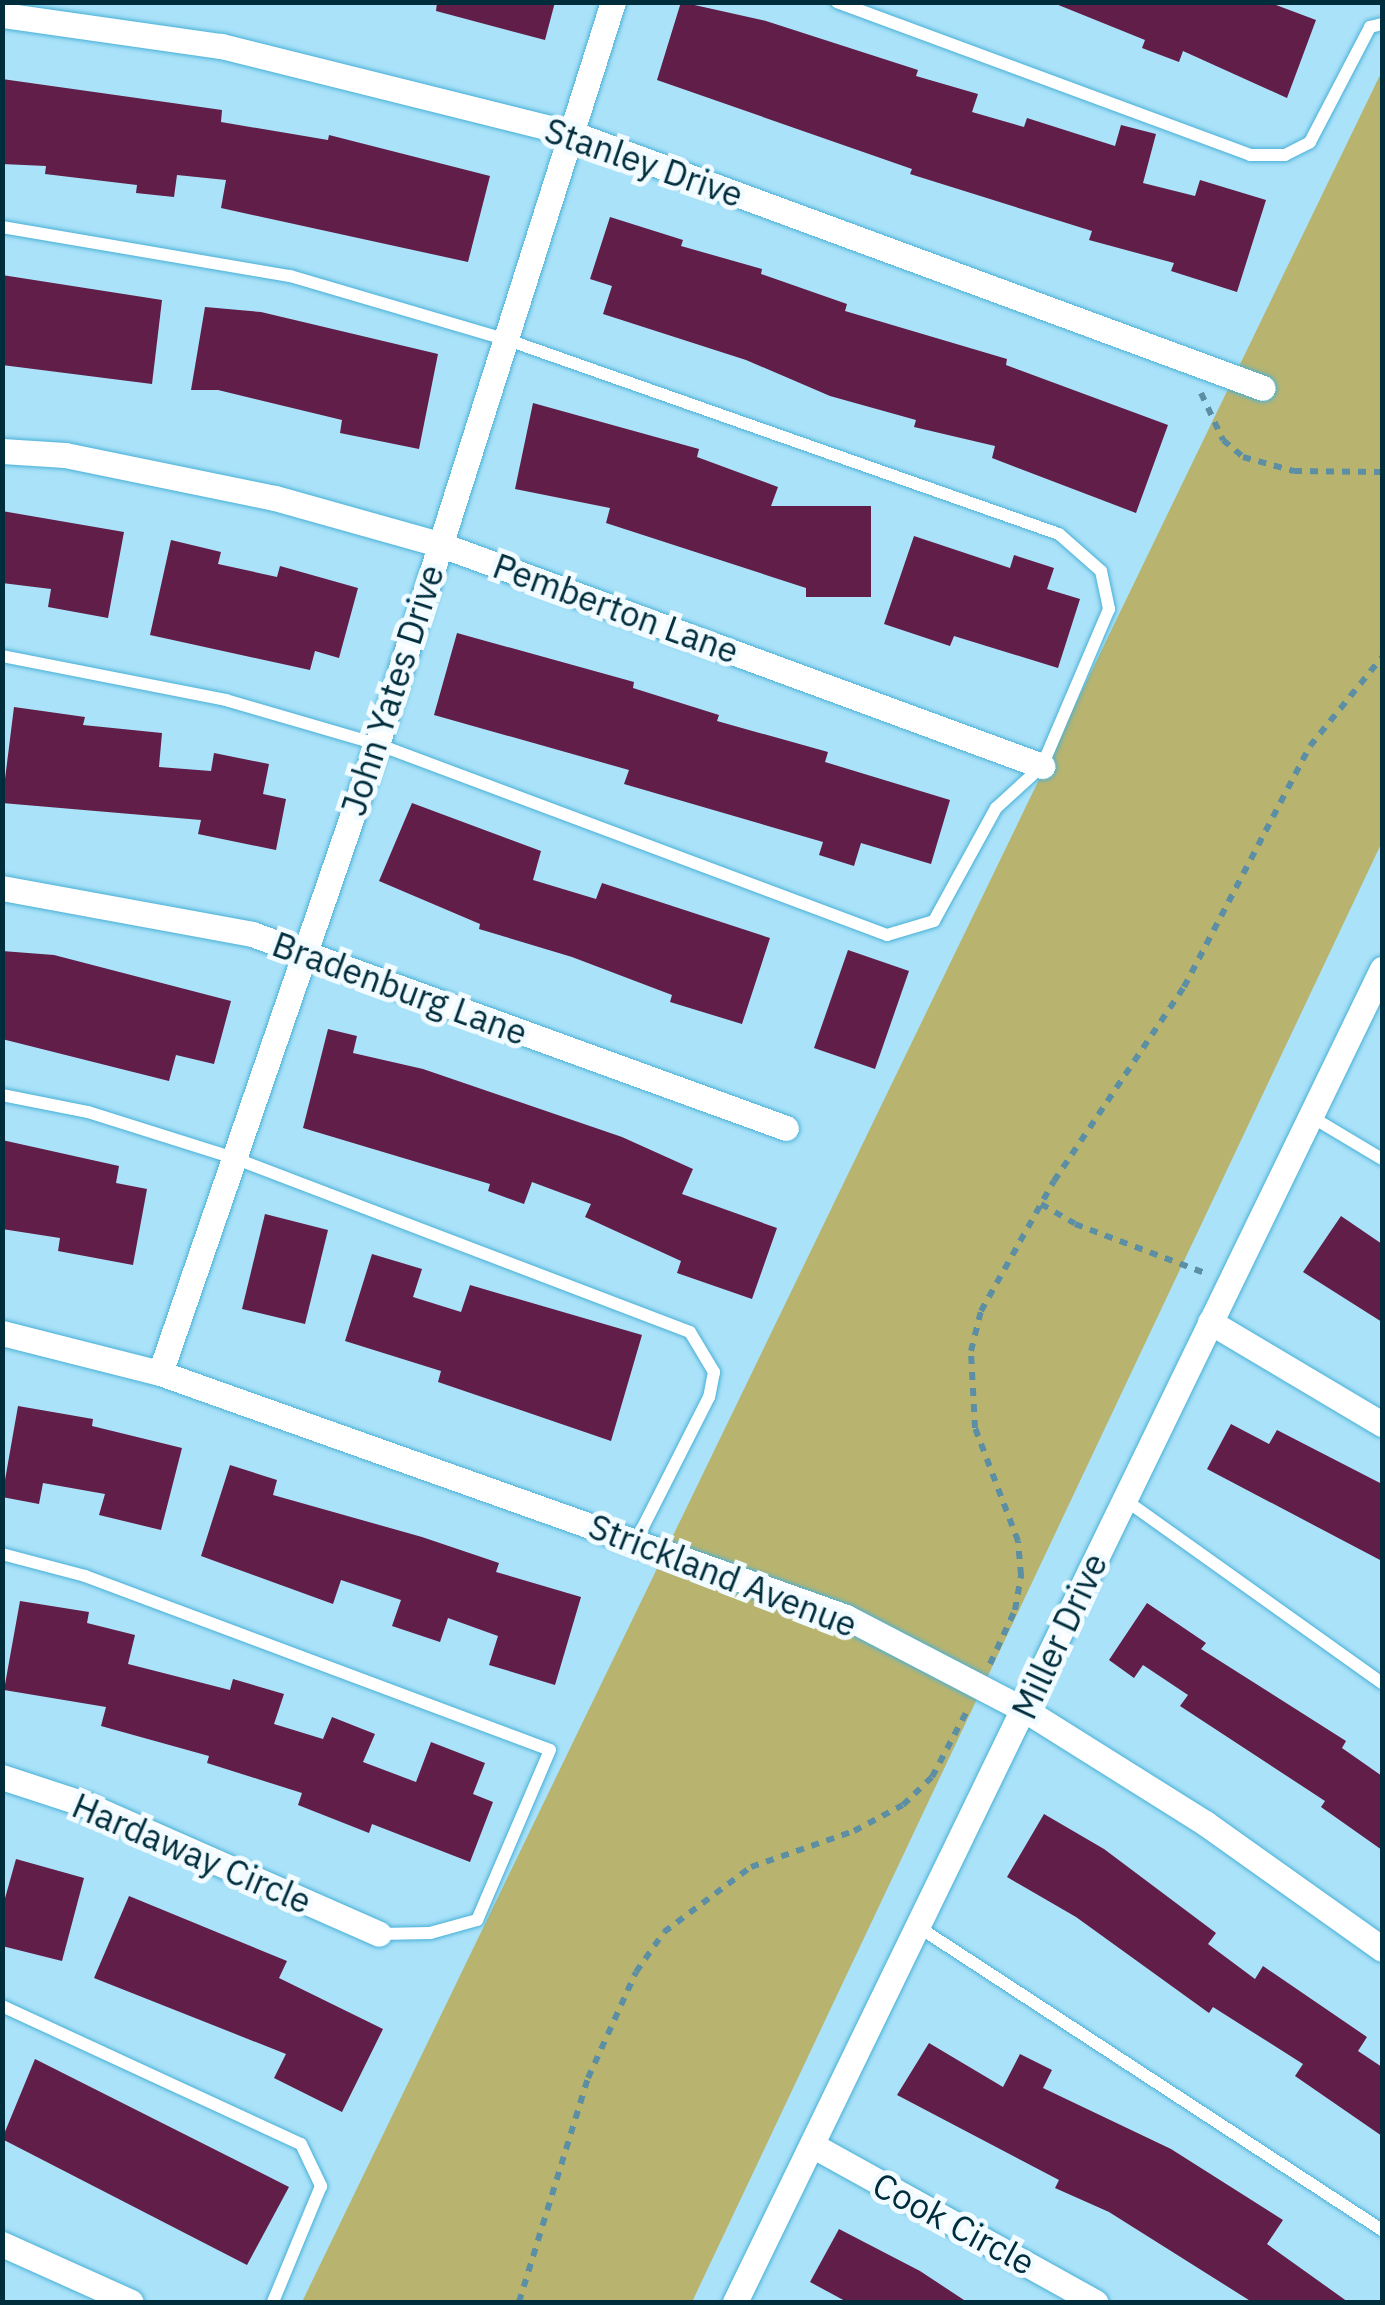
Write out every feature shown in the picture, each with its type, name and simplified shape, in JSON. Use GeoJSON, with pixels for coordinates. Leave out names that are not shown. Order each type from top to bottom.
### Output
{"type":"FeatureCollection","features":[{"type":"Feature","properties":{"kind":"street","name":"John Yates Drive"},"geometry":{"type":"LineString","coordinates":[[160,1373],[377,744],[613,2]]}},
{"type":"Feature","properties":{"kind":"street","name":"Stanley Drive"},"geometry":{"type":"LineString","coordinates":[[2,15],[221,46],[571,133],[1208,363],[1263,388]]}},
{"type":"Feature","properties":{"kind":"street","name":"Pemberton Lane"},"geometry":{"type":"LineString","coordinates":[[2,451],[64,456],[275,498],[440,544],[1042,766]]}},
{"type":"Feature","properties":{"kind":"street","name":"Bradenburg Lane"},"geometry":{"type":"LineString","coordinates":[[2,888],[252,934],[786,1128]]}},
{"type":"Feature","properties":{"kind":"street","name":"Miller Drive"},"geometry":{"type":"LineString","coordinates":[[735,2302],[1382,969]]}},
{"type":"Feature","properties":{"kind":"street"},"geometry":{"type":"LineString","coordinates":[[1210,1322],[1382,1424]]}},
{"type":"Feature","properties":{"kind":"street","name":"Strickland Avenue"},"geometry":{"type":"LineString","coordinates":[[2,1333],[160,1373],[846,1617],[1024,1710],[1205,1823],[1382,1949]]}},
{"type":"Feature","properties":{"kind":"street","name":"Hardaway Circle"},"geometry":{"type":"LineString","coordinates":[[2,1777],[87,1805],[380,1934]]}},
{"type":"Feature","properties":{"kind":"street","name":"Cook Circle"},"geometry":{"type":"LineString","coordinates":[[812,2145],[1095,2302]]}},
{"type":"Feature","properties":{"kind":"street"},"geometry":{"type":"LineString","coordinates":[[2,2244],[131,2302]]}},
{"type":"Feature","properties":{"kind":"lane"},"geometry":{"type":"LineString","coordinates":[[837,2],[1250,155],[1285,155],[1310,142],[1370,26],[1382,24]]}},
{"type":"Feature","properties":{"kind":"lane"},"geometry":{"type":"LineString","coordinates":[[2,227],[290,276],[508,340],[1076,544],[1102,571],[1108,610],[1042,766],[996,808],[934,921],[887,935],[377,744],[226,700],[2,656]]}},
{"type":"Feature","properties":{"kind":"lane"},"geometry":{"type":"LineString","coordinates":[[2,1095],[88,1112],[234,1158],[690,1332],[714,1372],[709,1396],[636,1540]]}},
{"type":"Feature","properties":{"kind":"lane"},"geometry":{"type":"LineString","coordinates":[[1310,1116],[1382,1159]]}},
{"type":"Feature","properties":{"kind":"lane"},"geometry":{"type":"LineString","coordinates":[[1124,1498],[1382,1683]]}},
{"type":"Feature","properties":{"kind":"lane"},"geometry":{"type":"LineString","coordinates":[[2,1554],[85,1576],[550,1750],[478,1920],[430,1933],[380,1934]]}},
{"type":"Feature","properties":{"kind":"lane"},"geometry":{"type":"LineString","coordinates":[[917,1926],[1382,2230]]}},
{"type":"Feature","properties":{"kind":"lane"},"geometry":{"type":"LineString","coordinates":[[2,2006],[301,2144],[321,2186],[273,2302]]}},
{"type":"Feature","properties":{"kind":"path"},"geometry":{"type":"LineString","coordinates":[[1208,363],[1200,395],[1223,440],[1243,457],[1294,471],[1382,472]]}},
{"type":"Feature","properties":{"kind":"path"},"geometry":{"type":"LineString","coordinates":[[518,2302],[594,2064],[636,1972],[664,1932],[751,1868],[854,1831],[903,1805],[932,1776],[1015,1610],[1022,1574],[1018,1540],[975,1428],[971,1351],[981,1311],[1041,1204],[1184,987],[1310,746],[1382,657]]}},
{"type":"Feature","properties":{"kind":"path"},"geometry":{"type":"LineString","coordinates":[[1041,1204],[1228,1284]]}},
{"type":"Feature","properties":{"kind":"shaded area"},"geometry":{"type":"Polygon","coordinates":[[[1382,71],[1382,842],[692,2302],[302,2302],[1382,71]]]}},
{"type":"Feature","properties":{"kind":"building"},"geometry":{"type":"Polygon","coordinates":[[[437,2],[555,2],[545,40],[436,11],[437,2]]]}},
{"type":"Feature","properties":{"kind":"building"},"geometry":{"type":"Polygon","coordinates":[[[681,2],[766,21],[918,70],[916,76],[978,94],[972,112],[1024,127],[1027,118],[1115,146],[1121,125],[1156,134],[1143,183],[1195,196],[1200,180],[1266,200],[1237,292],[1171,271],[1174,263],[1089,240],[1092,231],[910,174],[912,169],[657,80],[681,2]]]}},
{"type":"Feature","properties":{"kind":"building"},"geometry":{"type":"Polygon","coordinates":[[[1051,2],[1268,2],[1316,20],[1287,98],[1183,51],[1179,62],[1142,48],[1145,40],[1051,2]]]}},
{"type":"Feature","properties":{"kind":"building"},"geometry":{"type":"Polygon","coordinates":[[[2,79],[222,110],[221,122],[328,140],[329,135],[490,176],[468,262],[221,208],[226,180],[177,175],[174,197],[136,193],[137,185],[45,174],[46,166],[2,164],[2,79]]]}},
{"type":"Feature","properties":{"kind":"building"},"geometry":{"type":"Polygon","coordinates":[[[610,217],[683,240],[681,246],[762,269],[761,274],[847,304],[845,311],[1007,359],[1006,365],[1168,425],[1136,513],[992,458],[995,446],[914,427],[916,420],[830,396],[746,360],[603,314],[612,286],[590,279],[610,217]]]}},
{"type":"Feature","properties":{"kind":"building"},"geometry":{"type":"Polygon","coordinates":[[[2,275],[162,300],[152,384],[2,365],[2,275]]]}},
{"type":"Feature","properties":{"kind":"building"},"geometry":{"type":"Polygon","coordinates":[[[205,307],[261,312],[438,354],[419,449],[340,433],[342,420],[218,390],[191,390],[205,307]]]}},
{"type":"Feature","properties":{"kind":"building"},"geometry":{"type":"Polygon","coordinates":[[[533,403],[699,449],[697,457],[778,487],[771,506],[871,506],[871,597],[806,597],[806,588],[606,523],[610,508],[515,489],[533,403]]]}},
{"type":"Feature","properties":{"kind":"building"},"geometry":{"type":"Polygon","coordinates":[[[2,511],[124,532],[108,618],[48,607],[51,589],[2,583],[2,511]]]}},
{"type":"Feature","properties":{"kind":"building"},"geometry":{"type":"Polygon","coordinates":[[[914,536],[1010,568],[1014,555],[1054,568],[1047,589],[1080,599],[1058,668],[954,636],[950,646],[884,624],[914,536]]]}},
{"type":"Feature","properties":{"kind":"building"},"geometry":{"type":"Polygon","coordinates":[[[171,540],[221,552],[218,564],[277,577],[280,566],[358,588],[339,658],[315,651],[310,670],[150,635],[171,540]]]}},
{"type":"Feature","properties":{"kind":"building"},"geometry":{"type":"Polygon","coordinates":[[[457,633],[634,682],[633,688],[719,715],[717,721],[828,752],[825,762],[950,800],[931,864],[861,843],[854,866],[819,855],[823,842],[624,784],[629,770],[434,715],[457,633]]]}},
{"type":"Feature","properties":{"kind":"building"},"geometry":{"type":"Polygon","coordinates":[[[14,707],[85,717],[83,725],[162,733],[159,767],[211,771],[214,753],[269,764],[263,794],[286,799],[276,850],[198,834],[201,820],[2,803],[14,707]]]}},
{"type":"Feature","properties":{"kind":"building"},"geometry":{"type":"Polygon","coordinates":[[[412,803],[541,851],[533,880],[596,899],[602,883],[770,938],[742,1024],[670,1002],[672,995],[572,957],[479,929],[480,924],[379,881],[412,803]]]}},
{"type":"Feature","properties":{"kind":"building"},"geometry":{"type":"Polygon","coordinates":[[[848,950],[909,971],[875,1069],[814,1048],[848,950]]]}},
{"type":"Feature","properties":{"kind":"building"},"geometry":{"type":"Polygon","coordinates":[[[2,951],[54,955],[231,1001],[214,1064],[176,1055],[169,1081],[2,1039],[2,951]]]}},
{"type":"Feature","properties":{"kind":"building"},"geometry":{"type":"Polygon","coordinates":[[[328,1029],[357,1036],[353,1053],[423,1069],[622,1137],[693,1169],[682,1194],[777,1228],[752,1299],[677,1273],[681,1261],[585,1217],[591,1204],[532,1182],[524,1204],[488,1191],[490,1184],[303,1128],[328,1029]]]}},
{"type":"Feature","properties":{"kind":"building"},"geometry":{"type":"Polygon","coordinates":[[[2,1140],[119,1166],[116,1183],[147,1189],[133,1265],[58,1251],[60,1238],[2,1229],[2,1140]]]}},
{"type":"Feature","properties":{"kind":"building"},"geometry":{"type":"Polygon","coordinates":[[[265,1214],[328,1230],[305,1324],[242,1309],[265,1214]]]}},
{"type":"Feature","properties":{"kind":"building"},"geometry":{"type":"Polygon","coordinates":[[[1341,1216],[1382,1244],[1382,1322],[1303,1272],[1341,1216]]]}},
{"type":"Feature","properties":{"kind":"building"},"geometry":{"type":"Polygon","coordinates":[[[372,1254],[422,1269],[413,1297],[461,1312],[470,1285],[642,1335],[611,1441],[438,1382],[441,1371],[345,1341],[372,1254]]]}},
{"type":"Feature","properties":{"kind":"building"},"geometry":{"type":"Polygon","coordinates":[[[18,1406],[93,1419],[92,1426],[182,1448],[161,1530],[99,1515],[105,1494],[43,1483],[39,1504],[2,1497],[18,1406]]]}},
{"type":"Feature","properties":{"kind":"building"},"geometry":{"type":"Polygon","coordinates":[[[1231,1424],[1269,1444],[1277,1430],[1382,1484],[1382,1561],[1207,1469],[1231,1424]]]}},
{"type":"Feature","properties":{"kind":"building"},"geometry":{"type":"Polygon","coordinates":[[[230,1465],[277,1480],[273,1495],[422,1537],[499,1563],[496,1572],[581,1597],[555,1685],[489,1665],[498,1636],[448,1618],[440,1642],[392,1626],[401,1600],[341,1580],[333,1604],[201,1556],[230,1465]]]}},
{"type":"Feature","properties":{"kind":"building"},"geometry":{"type":"Polygon","coordinates":[[[20,1601],[89,1612],[87,1623],[135,1635],[128,1664],[230,1690],[233,1679],[284,1694],[274,1724],[323,1739],[332,1717],[375,1734],[363,1762],[416,1782],[431,1742],[485,1763],[473,1794],[493,1802],[470,1862],[372,1824],[369,1833],[298,1805],[302,1793],[207,1763],[209,1756],[101,1726],[106,1707],[4,1690],[20,1601]]]}},
{"type":"Feature","properties":{"kind":"building"},"geometry":{"type":"Polygon","coordinates":[[[1147,1603],[1206,1643],[1201,1649],[1346,1741],[1342,1748],[1382,1776],[1382,1850],[1321,1807],[1325,1801],[1180,1706],[1188,1695],[1143,1665],[1134,1678],[1109,1660],[1147,1603]]]}},
{"type":"Feature","properties":{"kind":"building"},"geometry":{"type":"Polygon","coordinates":[[[1044,1814],[1104,1849],[1216,1933],[1208,1944],[1255,1979],[1263,1966],[1367,2037],[1358,2051],[1382,2067],[1382,2136],[1295,2076],[1303,2064],[1213,2007],[1209,2013],[1076,1917],[1007,1877],[1044,1814]]]}},
{"type":"Feature","properties":{"kind":"building"},"geometry":{"type":"Polygon","coordinates":[[[16,1859],[84,1878],[62,1961],[2,1946],[2,1909],[16,1859]]]}},
{"type":"Feature","properties":{"kind":"building"},"geometry":{"type":"Polygon","coordinates":[[[129,1896],[287,1961],[279,1978],[383,2029],[342,2112],[274,2078],[286,2054],[94,1978],[129,1896]]]}},
{"type":"Feature","properties":{"kind":"building"},"geometry":{"type":"Polygon","coordinates":[[[929,2043],[1003,2087],[1020,2054],[1052,2070],[1043,2088],[1171,2149],[1283,2220],[1267,2244],[1348,2302],[1252,2302],[1109,2212],[1055,2188],[1059,2180],[897,2095],[929,2043]]]}},
{"type":"Feature","properties":{"kind":"building"},"geometry":{"type":"Polygon","coordinates":[[[35,2059],[289,2187],[247,2265],[2,2139],[35,2059]]]}},
{"type":"Feature","properties":{"kind":"building"},"geometry":{"type":"Polygon","coordinates":[[[839,2229],[920,2271],[967,2302],[847,2302],[810,2282],[839,2229]]]}}]}
